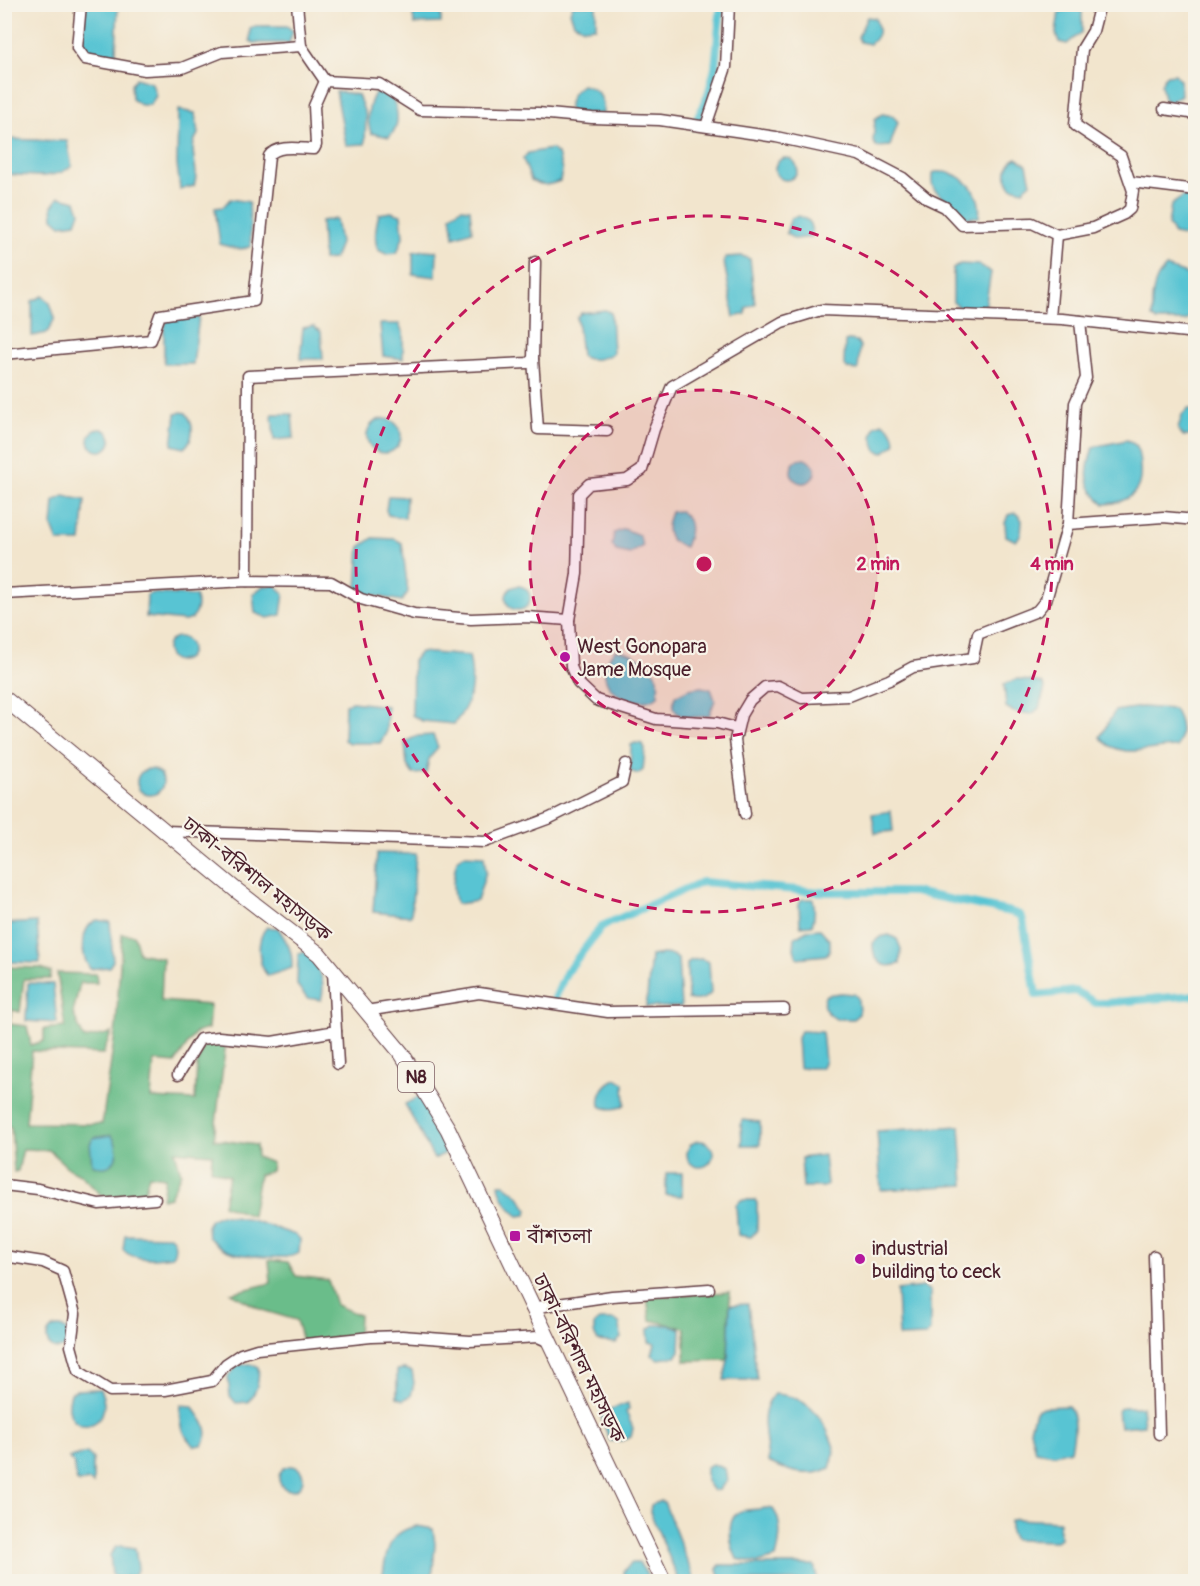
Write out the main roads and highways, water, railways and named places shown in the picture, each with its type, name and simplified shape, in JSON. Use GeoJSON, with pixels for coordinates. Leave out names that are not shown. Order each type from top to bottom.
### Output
{"type":"FeatureCollection","features":[{"type":"Feature","properties":{"kind":"highway","name":"ঢাকা-বরিশাল মহাসড়ক"},"geometry":{"type":"LineString","coordinates":[[4,698],[319,954],[402,1054],[448,1129],[531,1308],[664,1581]]}},
{"type":"Feature","properties":{"kind":"water"},"geometry":{"type":"Polygon","coordinates":[[[85,5],[118,5],[116,54],[94,56],[82,49],[85,5]]]}},
{"type":"Feature","properties":{"kind":"water"},"geometry":{"type":"Polygon","coordinates":[[[412,5],[441,5],[441,23],[414,24],[412,5]]]}},
{"type":"Feature","properties":{"kind":"water"},"geometry":{"type":"Polygon","coordinates":[[[573,5],[596,5],[596,27],[584,28],[574,23],[570,12],[573,5]]]}},
{"type":"Feature","properties":{"kind":"water"},"geometry":{"type":"Polygon","coordinates":[[[1073,8],[1082,11],[1082,32],[1067,44],[1059,42],[1056,33],[1059,12],[1073,8]]]}},
{"type":"Feature","properties":{"kind":"water"},"geometry":{"type":"Polygon","coordinates":[[[867,17],[875,18],[878,29],[876,38],[870,44],[860,42],[858,37],[867,17]]]}},
{"type":"Feature","properties":{"kind":"water"},"geometry":{"type":"Polygon","coordinates":[[[287,26],[293,31],[289,43],[254,43],[250,41],[250,28],[287,26]]]}},
{"type":"Feature","properties":{"kind":"water"},"geometry":{"type":"Polygon","coordinates":[[[1175,74],[1180,80],[1181,95],[1170,102],[1164,99],[1161,84],[1166,75],[1175,74]]]}},
{"type":"Feature","properties":{"kind":"water"},"geometry":{"type":"Polygon","coordinates":[[[136,78],[152,83],[156,96],[150,105],[141,105],[132,99],[131,84],[136,78]]]}},
{"type":"Feature","properties":{"kind":"water"},"geometry":{"type":"Polygon","coordinates":[[[582,85],[592,88],[599,94],[603,103],[603,114],[575,113],[569,110],[572,96],[582,85]]]}},
{"type":"Feature","properties":{"kind":"water"},"geometry":{"type":"Polygon","coordinates":[[[336,91],[358,95],[366,116],[365,144],[346,145],[336,91]]]}},
{"type":"Feature","properties":{"kind":"water"},"geometry":{"type":"Polygon","coordinates":[[[385,92],[396,107],[397,114],[396,126],[389,137],[371,133],[368,118],[375,93],[385,92]]]}},
{"type":"Feature","properties":{"kind":"water"},"geometry":{"type":"Polygon","coordinates":[[[178,110],[195,113],[198,134],[193,147],[196,172],[194,186],[180,189],[177,164],[178,110]]]}},
{"type":"Feature","properties":{"kind":"water"},"geometry":{"type":"Polygon","coordinates":[[[882,114],[893,116],[898,122],[890,146],[877,147],[873,142],[875,119],[882,114]]]}},
{"type":"Feature","properties":{"kind":"water"},"geometry":{"type":"Polygon","coordinates":[[[5,139],[67,141],[72,166],[57,174],[31,176],[5,174],[5,139]]]}},
{"type":"Feature","properties":{"kind":"water"},"geometry":{"type":"Polygon","coordinates":[[[551,149],[558,154],[562,170],[560,181],[545,185],[531,180],[523,159],[528,153],[551,149]]]}},
{"type":"Feature","properties":{"kind":"water"},"geometry":{"type":"Polygon","coordinates":[[[782,158],[790,158],[797,165],[797,173],[790,180],[782,180],[775,173],[775,165],[782,158]]]}},
{"type":"Feature","properties":{"kind":"water"},"geometry":{"type":"Polygon","coordinates":[[[1017,158],[1027,165],[1031,183],[1023,190],[1011,187],[1007,179],[1008,167],[1017,158]]]}},
{"type":"Feature","properties":{"kind":"water"},"geometry":{"type":"Polygon","coordinates":[[[935,172],[945,172],[968,184],[977,199],[979,217],[963,218],[952,204],[936,192],[932,185],[932,175],[935,172]]]}},
{"type":"Feature","properties":{"kind":"water"},"geometry":{"type":"Polygon","coordinates":[[[1184,196],[1195,198],[1196,233],[1183,236],[1174,234],[1168,225],[1171,205],[1184,196]]]}},
{"type":"Feature","properties":{"kind":"water"},"geometry":{"type":"Polygon","coordinates":[[[59,197],[76,201],[80,212],[76,223],[61,225],[53,218],[52,206],[59,197]]]}},
{"type":"Feature","properties":{"kind":"water"},"geometry":{"type":"Polygon","coordinates":[[[230,199],[249,202],[251,246],[247,248],[220,244],[215,208],[223,207],[230,199]]]}},
{"type":"Feature","properties":{"kind":"water"},"geometry":{"type":"Polygon","coordinates":[[[461,208],[470,209],[472,231],[454,237],[451,215],[461,208]]]}},
{"type":"Feature","properties":{"kind":"water"},"geometry":{"type":"Polygon","coordinates":[[[391,212],[401,215],[403,237],[397,253],[386,254],[378,250],[376,228],[379,214],[391,212]]]}},
{"type":"Feature","properties":{"kind":"water"},"geometry":{"type":"Polygon","coordinates":[[[799,216],[809,221],[811,237],[794,239],[786,233],[791,218],[799,216]]]}},
{"type":"Feature","properties":{"kind":"water"},"geometry":{"type":"Polygon","coordinates":[[[336,219],[340,243],[334,259],[323,260],[321,221],[336,219]]]}},
{"type":"Feature","properties":{"kind":"water"},"geometry":{"type":"Polygon","coordinates":[[[437,251],[436,277],[413,274],[413,252],[437,251]]]}},
{"type":"Feature","properties":{"kind":"water"},"geometry":{"type":"Polygon","coordinates":[[[742,256],[750,259],[755,304],[746,308],[746,314],[734,317],[724,262],[726,257],[742,256]]]}},
{"type":"Feature","properties":{"kind":"water"},"geometry":{"type":"Polygon","coordinates":[[[960,264],[980,265],[991,272],[985,308],[961,308],[953,302],[953,269],[960,264]]]}},
{"type":"Feature","properties":{"kind":"water"},"geometry":{"type":"Polygon","coordinates":[[[1166,267],[1192,276],[1194,305],[1186,321],[1157,321],[1152,317],[1153,290],[1161,272],[1166,267]]]}},
{"type":"Feature","properties":{"kind":"water"},"geometry":{"type":"Polygon","coordinates":[[[43,296],[50,303],[55,318],[47,333],[32,336],[32,301],[43,296]]]}},
{"type":"Feature","properties":{"kind":"water"},"geometry":{"type":"Polygon","coordinates":[[[605,310],[611,313],[613,353],[597,359],[585,358],[581,356],[577,317],[581,313],[605,310]]]}},
{"type":"Feature","properties":{"kind":"water"},"geometry":{"type":"Polygon","coordinates":[[[199,317],[193,364],[164,364],[164,329],[167,319],[199,317]]]}},
{"type":"Feature","properties":{"kind":"water"},"geometry":{"type":"Polygon","coordinates":[[[380,324],[399,324],[403,333],[403,359],[383,356],[380,324]]]}},
{"type":"Feature","properties":{"kind":"water"},"geometry":{"type":"Polygon","coordinates":[[[313,326],[321,332],[323,359],[300,359],[303,328],[313,326]]]}},
{"type":"Feature","properties":{"kind":"water"},"geometry":{"type":"Polygon","coordinates":[[[845,341],[857,341],[860,346],[858,370],[848,369],[844,364],[845,341]]]}},
{"type":"Feature","properties":{"kind":"water"},"geometry":{"type":"Polygon","coordinates":[[[1188,409],[1195,410],[1195,436],[1183,436],[1178,429],[1182,415],[1188,409]]]}},
{"type":"Feature","properties":{"kind":"water"},"geometry":{"type":"Polygon","coordinates":[[[186,413],[192,426],[192,436],[184,448],[172,445],[176,414],[186,413]]]}},
{"type":"Feature","properties":{"kind":"water"},"geometry":{"type":"Polygon","coordinates":[[[272,414],[292,414],[294,438],[274,440],[272,414]]]}},
{"type":"Feature","properties":{"kind":"water"},"geometry":{"type":"Polygon","coordinates":[[[384,419],[396,424],[401,436],[396,448],[384,453],[372,448],[367,436],[372,424],[384,419]]]}},
{"type":"Feature","properties":{"kind":"water"},"geometry":{"type":"Polygon","coordinates":[[[882,423],[892,431],[895,444],[883,453],[877,451],[872,437],[875,426],[882,423]]]}},
{"type":"Feature","properties":{"kind":"water"},"geometry":{"type":"Polygon","coordinates":[[[100,429],[108,432],[111,440],[108,448],[100,451],[92,448],[89,440],[92,432],[100,429]]]}},
{"type":"Feature","properties":{"kind":"water"},"geometry":{"type":"Polygon","coordinates":[[[1127,440],[1137,446],[1140,468],[1138,486],[1127,499],[1104,504],[1089,485],[1087,472],[1093,447],[1127,440]]]}},
{"type":"Feature","properties":{"kind":"water"},"geometry":{"type":"Polygon","coordinates":[[[803,459],[808,460],[814,466],[814,476],[808,482],[803,483],[798,482],[792,476],[791,471],[792,466],[798,460],[803,459]]]}},
{"type":"Feature","properties":{"kind":"water"},"geometry":{"type":"Polygon","coordinates":[[[64,496],[85,500],[81,542],[58,542],[52,527],[54,501],[64,496]]]}},
{"type":"Feature","properties":{"kind":"water"},"geometry":{"type":"Polygon","coordinates":[[[388,496],[406,497],[405,518],[388,515],[386,510],[388,496]]]}},
{"type":"Feature","properties":{"kind":"water"},"geometry":{"type":"Polygon","coordinates":[[[680,511],[687,518],[690,527],[685,547],[673,542],[667,529],[671,512],[680,511]]]}},
{"type":"Feature","properties":{"kind":"water"},"geometry":{"type":"Polygon","coordinates":[[[1016,513],[1022,520],[1021,534],[1016,541],[1006,536],[1005,523],[1008,515],[1016,513]]]}},
{"type":"Feature","properties":{"kind":"water"},"geometry":{"type":"Polygon","coordinates":[[[624,529],[639,535],[643,546],[630,554],[616,551],[612,545],[614,533],[624,529]]]}},
{"type":"Feature","properties":{"kind":"water"},"geometry":{"type":"Polygon","coordinates":[[[373,538],[395,539],[402,543],[408,592],[402,601],[365,594],[357,588],[360,547],[373,538]]]}},
{"type":"Feature","properties":{"kind":"water"},"geometry":{"type":"Polygon","coordinates":[[[275,585],[284,593],[281,615],[268,618],[255,613],[253,594],[263,586],[275,585]]]}},
{"type":"Feature","properties":{"kind":"water"},"geometry":{"type":"Polygon","coordinates":[[[518,586],[527,589],[530,598],[527,607],[518,610],[509,607],[506,598],[509,589],[518,586]]]}},
{"type":"Feature","properties":{"kind":"water"},"geometry":{"type":"Polygon","coordinates":[[[152,593],[195,596],[197,607],[192,619],[185,621],[146,617],[147,595],[152,593]]]}},
{"type":"Feature","properties":{"kind":"water"},"geometry":{"type":"Polygon","coordinates":[[[179,637],[188,640],[191,649],[188,658],[179,661],[170,658],[167,649],[170,640],[179,637]]]}},
{"type":"Feature","properties":{"kind":"water"},"geometry":{"type":"Polygon","coordinates":[[[615,650],[628,652],[646,663],[658,680],[658,696],[638,701],[626,699],[616,693],[609,685],[605,675],[607,663],[615,650]]]}},
{"type":"Feature","properties":{"kind":"water"},"geometry":{"type":"Polygon","coordinates":[[[420,652],[469,656],[472,684],[465,708],[454,724],[422,721],[412,715],[413,661],[420,652]]]}},
{"type":"Feature","properties":{"kind":"water"},"geometry":{"type":"Polygon","coordinates":[[[1017,679],[1042,683],[1045,688],[1039,708],[1032,714],[1014,712],[1006,707],[1004,684],[1017,679]]]}},
{"type":"Feature","properties":{"kind":"water"},"geometry":{"type":"Polygon","coordinates":[[[701,687],[711,689],[715,700],[709,716],[689,717],[678,714],[674,704],[675,696],[689,689],[701,687]]]}},
{"type":"Feature","properties":{"kind":"water"},"geometry":{"type":"Polygon","coordinates":[[[352,702],[387,706],[386,733],[380,743],[349,743],[344,740],[345,704],[352,702]]]}},
{"type":"Feature","properties":{"kind":"water"},"geometry":{"type":"Polygon","coordinates":[[[1141,707],[1174,709],[1181,728],[1177,747],[1126,751],[1116,749],[1100,737],[1115,711],[1141,707]]]}},
{"type":"Feature","properties":{"kind":"water"},"geometry":{"type":"Polygon","coordinates":[[[433,735],[438,747],[429,759],[426,773],[413,774],[407,765],[405,742],[417,736],[433,735]]]}},
{"type":"Feature","properties":{"kind":"water"},"geometry":{"type":"Polygon","coordinates":[[[643,744],[645,749],[643,770],[638,774],[630,771],[631,745],[643,744]]]}},
{"type":"Feature","properties":{"kind":"water"},"geometry":{"type":"Polygon","coordinates":[[[150,769],[160,772],[163,782],[160,792],[150,795],[140,792],[137,782],[140,772],[150,769]]]}},
{"type":"Feature","properties":{"kind":"water"},"geometry":{"type":"Polygon","coordinates":[[[891,811],[893,831],[875,833],[872,814],[891,811]]]}},
{"type":"Feature","properties":{"kind":"water"},"geometry":{"type":"Polygon","coordinates":[[[377,853],[416,854],[411,916],[373,912],[377,853]]]}},
{"type":"Feature","properties":{"kind":"water"},"geometry":{"type":"Polygon","coordinates":[[[464,855],[484,856],[486,872],[477,901],[457,904],[453,889],[454,876],[457,860],[464,855]]]}},
{"type":"Feature","properties":{"kind":"water"},"geometry":{"type":"Polygon","coordinates":[[[803,899],[813,899],[812,925],[800,926],[799,902],[803,899]]]}},
{"type":"Feature","properties":{"kind":"water"},"geometry":{"type":"Polygon","coordinates":[[[97,920],[110,922],[113,961],[109,967],[90,969],[84,956],[83,942],[87,929],[97,920]]]}},
{"type":"Feature","properties":{"kind":"water"},"geometry":{"type":"Polygon","coordinates":[[[37,922],[40,963],[5,962],[5,924],[37,922]]]}},
{"type":"Feature","properties":{"kind":"water"},"geometry":{"type":"Polygon","coordinates":[[[267,927],[278,928],[292,956],[292,968],[268,976],[264,971],[259,951],[263,932],[267,927]]]}},
{"type":"Feature","properties":{"kind":"water"},"geometry":{"type":"Polygon","coordinates":[[[820,929],[830,940],[830,950],[826,955],[797,958],[794,949],[795,937],[807,930],[820,929]]]}},
{"type":"Feature","properties":{"kind":"water"},"geometry":{"type":"Polygon","coordinates":[[[889,935],[897,939],[901,949],[900,963],[888,966],[877,959],[873,943],[880,937],[889,935]]]}},
{"type":"Feature","properties":{"kind":"water"},"geometry":{"type":"Polygon","coordinates":[[[306,952],[314,962],[322,980],[321,1000],[307,998],[297,985],[298,954],[306,952]]]}},
{"type":"Feature","properties":{"kind":"water"},"geometry":{"type":"Polygon","coordinates":[[[672,955],[678,959],[681,1007],[646,1007],[651,956],[672,955]]]}},
{"type":"Feature","properties":{"kind":"water"},"geometry":{"type":"Polygon","coordinates":[[[701,959],[709,962],[711,993],[703,999],[691,1000],[688,999],[687,964],[691,960],[701,959]]]}},
{"type":"Feature","properties":{"kind":"water"},"geometry":{"type":"Polygon","coordinates":[[[28,983],[53,984],[57,1023],[26,1021],[28,983]]]}},
{"type":"Feature","properties":{"kind":"water"},"geometry":{"type":"Polygon","coordinates":[[[854,994],[858,998],[859,1014],[853,1019],[836,1019],[825,1009],[823,1003],[826,995],[854,994]]]}},
{"type":"Feature","properties":{"kind":"water"},"geometry":{"type":"Polygon","coordinates":[[[801,1031],[822,1032],[825,1061],[821,1068],[799,1068],[797,1038],[801,1031]]]}},
{"type":"Feature","properties":{"kind":"water"},"geometry":{"type":"Polygon","coordinates":[[[616,1079],[624,1083],[625,1104],[613,1109],[600,1106],[603,1090],[616,1079]]]}},
{"type":"Feature","properties":{"kind":"water"},"geometry":{"type":"Polygon","coordinates":[[[424,1094],[453,1149],[434,1159],[405,1104],[424,1094]]]}},
{"type":"Feature","properties":{"kind":"water"},"geometry":{"type":"Polygon","coordinates":[[[743,1120],[760,1122],[760,1145],[742,1145],[741,1123],[743,1120]]]}},
{"type":"Feature","properties":{"kind":"water"},"geometry":{"type":"Polygon","coordinates":[[[960,1126],[964,1185],[881,1190],[877,1131],[960,1126]]]}},
{"type":"Feature","properties":{"kind":"water"},"geometry":{"type":"Polygon","coordinates":[[[111,1135],[117,1148],[115,1160],[106,1167],[92,1164],[90,1144],[93,1138],[111,1135]]]}},
{"type":"Feature","properties":{"kind":"water"},"geometry":{"type":"Polygon","coordinates":[[[700,1141],[709,1145],[713,1154],[709,1163],[700,1167],[691,1163],[687,1154],[691,1145],[700,1141]]]}},
{"type":"Feature","properties":{"kind":"water"},"geometry":{"type":"Polygon","coordinates":[[[824,1155],[827,1184],[824,1187],[803,1187],[801,1158],[824,1155]]]}},
{"type":"Feature","properties":{"kind":"water"},"geometry":{"type":"Polygon","coordinates":[[[666,1173],[682,1173],[682,1196],[666,1195],[666,1173]]]}},
{"type":"Feature","properties":{"kind":"water"},"geometry":{"type":"Polygon","coordinates":[[[499,1184],[504,1184],[518,1195],[528,1210],[526,1215],[519,1216],[512,1210],[503,1198],[499,1184]]]}},
{"type":"Feature","properties":{"kind":"water"},"geometry":{"type":"Polygon","coordinates":[[[741,1200],[755,1200],[757,1203],[757,1230],[751,1237],[738,1235],[736,1205],[741,1200]]]}},
{"type":"Feature","properties":{"kind":"water"},"geometry":{"type":"Polygon","coordinates":[[[221,1215],[252,1220],[295,1235],[300,1239],[299,1253],[286,1257],[265,1257],[225,1250],[208,1237],[207,1226],[211,1219],[221,1215]]]}},
{"type":"Feature","properties":{"kind":"water"},"geometry":{"type":"Polygon","coordinates":[[[125,1235],[170,1236],[175,1248],[172,1256],[140,1258],[123,1250],[125,1235]]]}},
{"type":"Feature","properties":{"kind":"water"},"geometry":{"type":"Polygon","coordinates":[[[923,1287],[930,1291],[930,1331],[926,1336],[899,1337],[897,1290],[923,1287]]]}},
{"type":"Feature","properties":{"kind":"water"},"geometry":{"type":"Polygon","coordinates":[[[748,1304],[757,1380],[724,1380],[728,1360],[730,1305],[748,1304]]]}},
{"type":"Feature","properties":{"kind":"water"},"geometry":{"type":"Polygon","coordinates":[[[599,1320],[615,1320],[620,1324],[621,1338],[616,1343],[598,1341],[594,1333],[594,1324],[599,1320]]]}},
{"type":"Feature","properties":{"kind":"water"},"geometry":{"type":"Polygon","coordinates":[[[654,1325],[669,1325],[681,1329],[680,1351],[676,1357],[658,1359],[652,1355],[655,1344],[649,1342],[648,1330],[654,1325]]]}},
{"type":"Feature","properties":{"kind":"water"},"geometry":{"type":"Polygon","coordinates":[[[58,1327],[66,1330],[69,1338],[66,1346],[58,1349],[50,1346],[47,1338],[50,1330],[58,1327]]]}},
{"type":"Feature","properties":{"kind":"water"},"geometry":{"type":"Polygon","coordinates":[[[250,1364],[258,1367],[259,1377],[256,1390],[248,1402],[236,1403],[230,1396],[228,1376],[238,1365],[250,1364]]]}},
{"type":"Feature","properties":{"kind":"water"},"geometry":{"type":"Polygon","coordinates":[[[397,1370],[412,1371],[414,1383],[411,1396],[403,1400],[397,1397],[397,1370]]]}},
{"type":"Feature","properties":{"kind":"water"},"geometry":{"type":"Polygon","coordinates":[[[100,1389],[104,1403],[102,1415],[96,1422],[88,1425],[79,1424],[72,1419],[69,1408],[71,1393],[76,1390],[100,1389]]]}},
{"type":"Feature","properties":{"kind":"water"},"geometry":{"type":"Polygon","coordinates":[[[774,1394],[797,1399],[814,1411],[821,1420],[835,1451],[830,1468],[806,1473],[790,1471],[768,1462],[764,1417],[774,1394]]]}},
{"type":"Feature","properties":{"kind":"water"},"geometry":{"type":"Polygon","coordinates":[[[628,1403],[629,1409],[626,1412],[633,1428],[631,1437],[621,1441],[610,1441],[602,1420],[602,1412],[628,1403]]]}},
{"type":"Feature","properties":{"kind":"water"},"geometry":{"type":"Polygon","coordinates":[[[181,1405],[192,1406],[205,1425],[207,1435],[202,1445],[195,1446],[184,1433],[181,1422],[181,1405]]]}},
{"type":"Feature","properties":{"kind":"water"},"geometry":{"type":"Polygon","coordinates":[[[1068,1406],[1074,1422],[1071,1450],[1054,1454],[1035,1451],[1030,1429],[1035,1411],[1043,1407],[1068,1406]]]}},
{"type":"Feature","properties":{"kind":"water"},"geometry":{"type":"Polygon","coordinates":[[[1122,1407],[1142,1407],[1144,1425],[1120,1427],[1118,1411],[1122,1407]]]}},
{"type":"Feature","properties":{"kind":"water"},"geometry":{"type":"Polygon","coordinates":[[[87,1453],[93,1459],[93,1484],[89,1481],[77,1482],[73,1462],[69,1458],[87,1453]]]}},
{"type":"Feature","properties":{"kind":"water"},"geometry":{"type":"Polygon","coordinates":[[[712,1464],[725,1469],[727,1480],[719,1490],[713,1491],[706,1481],[706,1467],[712,1464]]]}},
{"type":"Feature","properties":{"kind":"water"},"geometry":{"type":"Polygon","coordinates":[[[291,1466],[300,1469],[303,1478],[300,1487],[291,1490],[282,1487],[279,1478],[282,1469],[291,1466]]]}},
{"type":"Feature","properties":{"kind":"water"},"geometry":{"type":"Polygon","coordinates":[[[660,1501],[664,1502],[695,1581],[680,1581],[678,1578],[650,1512],[651,1505],[660,1501]]]}},
{"type":"Feature","properties":{"kind":"water"},"geometry":{"type":"Polygon","coordinates":[[[773,1509],[778,1520],[779,1539],[776,1558],[758,1563],[737,1559],[732,1546],[730,1530],[734,1517],[739,1512],[773,1509]]]}},
{"type":"Feature","properties":{"kind":"water"},"geometry":{"type":"Polygon","coordinates":[[[1015,1519],[1059,1521],[1060,1538],[1056,1541],[1014,1540],[1010,1532],[1010,1521],[1015,1519]]]}},
{"type":"Feature","properties":{"kind":"water"},"geometry":{"type":"Polygon","coordinates":[[[417,1526],[433,1529],[435,1544],[432,1581],[382,1581],[389,1546],[393,1539],[399,1533],[417,1526]]]}},
{"type":"Feature","properties":{"kind":"water"},"geometry":{"type":"Polygon","coordinates":[[[116,1547],[135,1548],[138,1568],[134,1576],[117,1578],[112,1575],[110,1555],[116,1547]]]}},
{"type":"Feature","properties":{"kind":"water"},"geometry":{"type":"Polygon","coordinates":[[[632,1563],[639,1563],[652,1581],[625,1581],[623,1571],[632,1563]]]}},
{"type":"Feature","properties":{"kind":"water"},"geometry":{"type":"Polygon","coordinates":[[[720,1565],[814,1565],[818,1581],[721,1581],[717,1569],[720,1565]]]}},
{"type":"Feature","properties":{"kind":"waterway"},"geometry":{"type":"LineString","coordinates":[[694,126],[708,95],[715,68],[721,4]]}},
{"type":"Feature","properties":{"kind":"waterway"},"geometry":{"type":"LineString","coordinates":[[555,998],[566,973],[602,926],[702,882],[821,892],[914,892],[1011,912],[1020,915],[1023,920],[1036,995],[1075,991],[1096,1003],[1196,995]]}},
{"type":"Feature","properties":{"kind":"place","name":"West Gonopara Jame Mosque"},"geometry":{"type":"Point","coordinates":[565,657]}},
{"type":"Feature","properties":{"kind":"place","name":"বাঁশতলা"},"geometry":{"type":"Point","coordinates":[515,1236]}},
{"type":"Feature","properties":{"kind":"place","name":"industrial building to ceck"},"geometry":{"type":"Point","coordinates":[860,1259]}}]}
